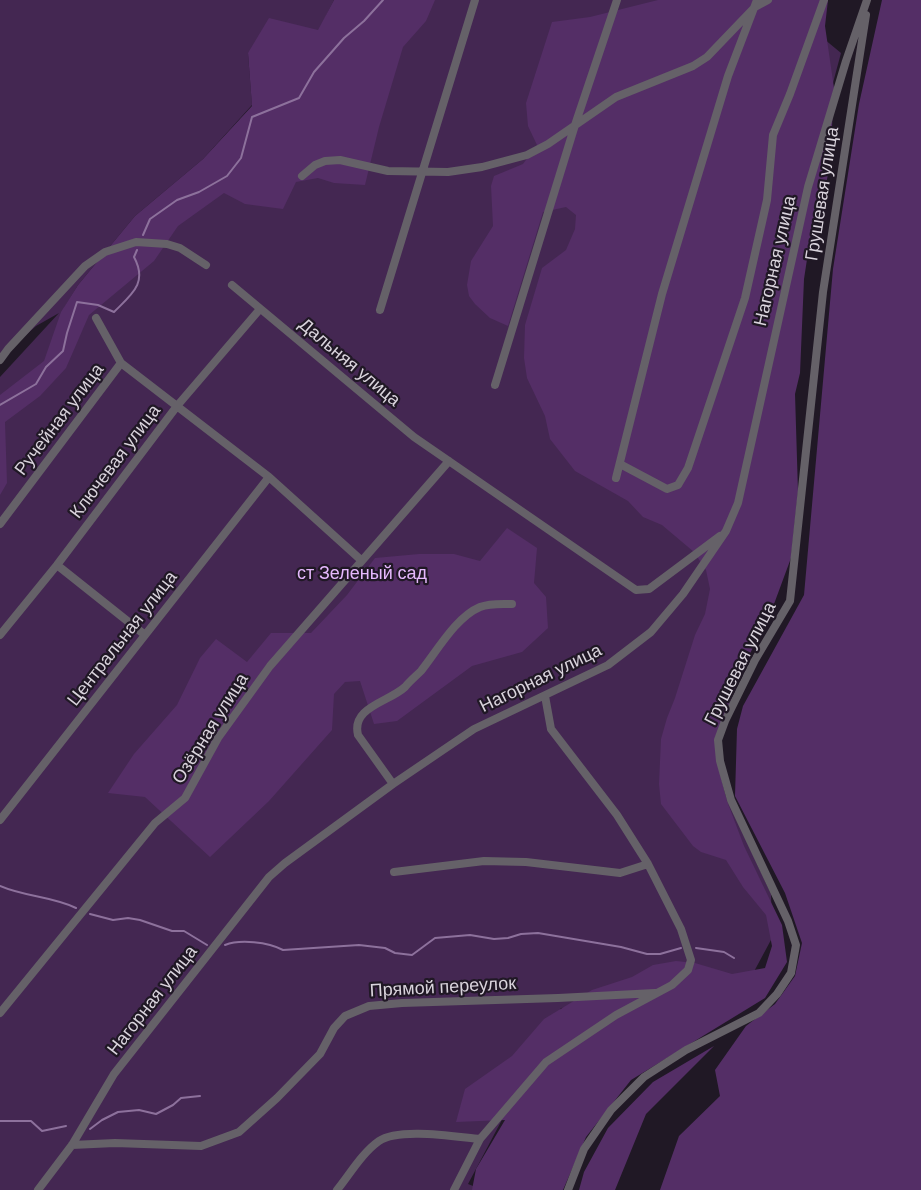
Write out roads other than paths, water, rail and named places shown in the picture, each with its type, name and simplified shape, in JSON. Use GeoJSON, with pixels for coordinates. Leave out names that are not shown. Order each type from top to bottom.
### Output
{"type":"FeatureCollection","features":[{"type":"Feature","properties":{"kind":"street"},"geometry":{"type":"LineString","coordinates":[[380,310],[475,0]]}},
{"type":"Feature","properties":{"kind":"street"},"geometry":{"type":"LineString","coordinates":[[495,385],[575,125],[617,0]]}},
{"type":"Feature","properties":{"kind":"street"},"geometry":{"type":"LineString","coordinates":[[302,176],[315,165],[333,160],[388,171],[448,172],[482,167],[527,155],[548,144],[616,97],[693,66],[707,57],[756,4],[768,0]]}},
{"type":"Feature","properties":{"kind":"street"},"geometry":{"type":"LineString","coordinates":[[620,464],[667,489],[678,485],[688,468],[745,298],[766,200],[773,135],[824,0]]}},
{"type":"Feature","properties":{"kind":"street","name":"Нагорная улица"},"geometry":{"type":"LineString","coordinates":[[38,1190],[72,1145],[114,1074],[269,877],[393,784],[474,729],[608,665],[651,633],[682,594],[726,531],[738,503],[808,187],[846,61],[868,0]]}},
{"type":"Feature","properties":{"kind":"street","name":"Грушевая улица"},"geometry":{"type":"LineString","coordinates":[[568,1190],[584,1149],[611,1110],[644,1077],[686,1050],[759,1013],[777,994],[791,973],[796,945],[788,921],[731,800],[720,761],[718,740],[755,660],[790,601],[823,292],[868,0]]}},
{"type":"Feature","properties":{"kind":"street"},"geometry":{"type":"LineString","coordinates":[[616,478],[662,294],[728,76],[756,4]]}},
{"type":"Feature","properties":{"kind":"street"},"geometry":{"type":"LineString","coordinates":[[0,360],[86,266],[105,252],[136,242],[167,243],[180,248],[206,265]]}},
{"type":"Feature","properties":{"kind":"street","name":"Дальняя улица"},"geometry":{"type":"LineString","coordinates":[[232,285],[414,437],[636,590],[649,589],[726,531]]}},
{"type":"Feature","properties":{"kind":"street","name":"Ключевая улица"},"geometry":{"type":"LineString","coordinates":[[0,635],[57,565],[177,406],[260,309]]}},
{"type":"Feature","properties":{"kind":"street"},"geometry":{"type":"LineString","coordinates":[[96,318],[122,363],[269,477],[361,560]]}},
{"type":"Feature","properties":{"kind":"street","name":"Ручейная улица"},"geometry":{"type":"LineString","coordinates":[[0,524],[122,363]]}},
{"type":"Feature","properties":{"kind":"street","name":"Озёрная улица"},"geometry":{"type":"LineString","coordinates":[[0,1013],[155,823],[184,798],[218,738],[270,666],[448,461]]}},
{"type":"Feature","properties":{"kind":"street","name":"Центральная улица"},"geometry":{"type":"LineString","coordinates":[[0,820],[269,477]]}},
{"type":"Feature","properties":{"kind":"street"},"geometry":{"type":"LineString","coordinates":[[57,565],[145,635]]}},
{"type":"Feature","properties":{"kind":"street"},"geometry":{"type":"LineString","coordinates":[[393,784],[358,735],[356,726],[358,717],[399,692],[421,671],[438,647],[466,617],[480,607],[512,604]]}},
{"type":"Feature","properties":{"kind":"street"},"geometry":{"type":"LineString","coordinates":[[454,1190],[480,1139],[546,1062],[616,1015],[672,985],[688,970],[691,960],[681,929],[648,864],[617,815],[551,729],[545,696]]}},
{"type":"Feature","properties":{"kind":"street"},"geometry":{"type":"LineString","coordinates":[[394,872],[484,861],[526,862],[620,873],[648,864]]}},
{"type":"Feature","properties":{"kind":"street","name":"Прямой переулок"},"geometry":{"type":"LineString","coordinates":[[72,1145],[115,1143],[201,1146],[239,1132],[277,1098],[320,1054],[334,1028],[345,1016],[369,1006],[657,992]]}},
{"type":"Feature","properties":{"kind":"street"},"geometry":{"type":"LineString","coordinates":[[337,1190],[366,1154],[381,1140],[421,1133],[480,1139]]}},
{"type":"Feature","properties":{"kind":"waterway"},"geometry":{"type":"LineString","coordinates":[[143,235],[150,219],[177,200],[199,192],[227,176],[241,158],[252,117],[299,98],[314,72],[344,38],[383,0]]}},
{"type":"Feature","properties":{"kind":"waterway"},"geometry":{"type":"LineString","coordinates":[[0,405],[36,384],[46,367],[63,351],[77,302],[98,305],[114,312],[132,294],[139,281],[138,266],[134,257],[137,250]]}},
{"type":"Feature","properties":{"kind":"waterway"},"geometry":{"type":"LineString","coordinates":[[0,886],[76,908]]}},
{"type":"Feature","properties":{"kind":"waterway"},"geometry":{"type":"LineString","coordinates":[[90,914],[113,920],[128,918],[140,920],[172,931],[184,931],[207,945]]}},
{"type":"Feature","properties":{"kind":"waterway"},"geometry":{"type":"LineString","coordinates":[[225,945],[254,942],[283,950],[359,945],[385,948],[395,953],[412,955],[435,938],[470,935],[494,939],[538,933],[621,947],[647,954],[660,954],[681,948]]}},
{"type":"Feature","properties":{"kind":"waterway"},"geometry":{"type":"LineString","coordinates":[[696,948],[724,952],[734,958]]}},
{"type":"Feature","properties":{"kind":"waterway"},"geometry":{"type":"LineString","coordinates":[[90,1129],[118,1112],[139,1110],[156,1114],[181,1098],[200,1096]]}},
{"type":"Feature","properties":{"kind":"waterway"},"geometry":{"type":"LineString","coordinates":[[0,1121],[31,1121],[42,1131],[66,1126]]}},
{"type":"Feature","properties":{"kind":"park label","name":"ст Зеленый сад"},"geometry":{"type":"Point","coordinates":[362,574]}}]}
